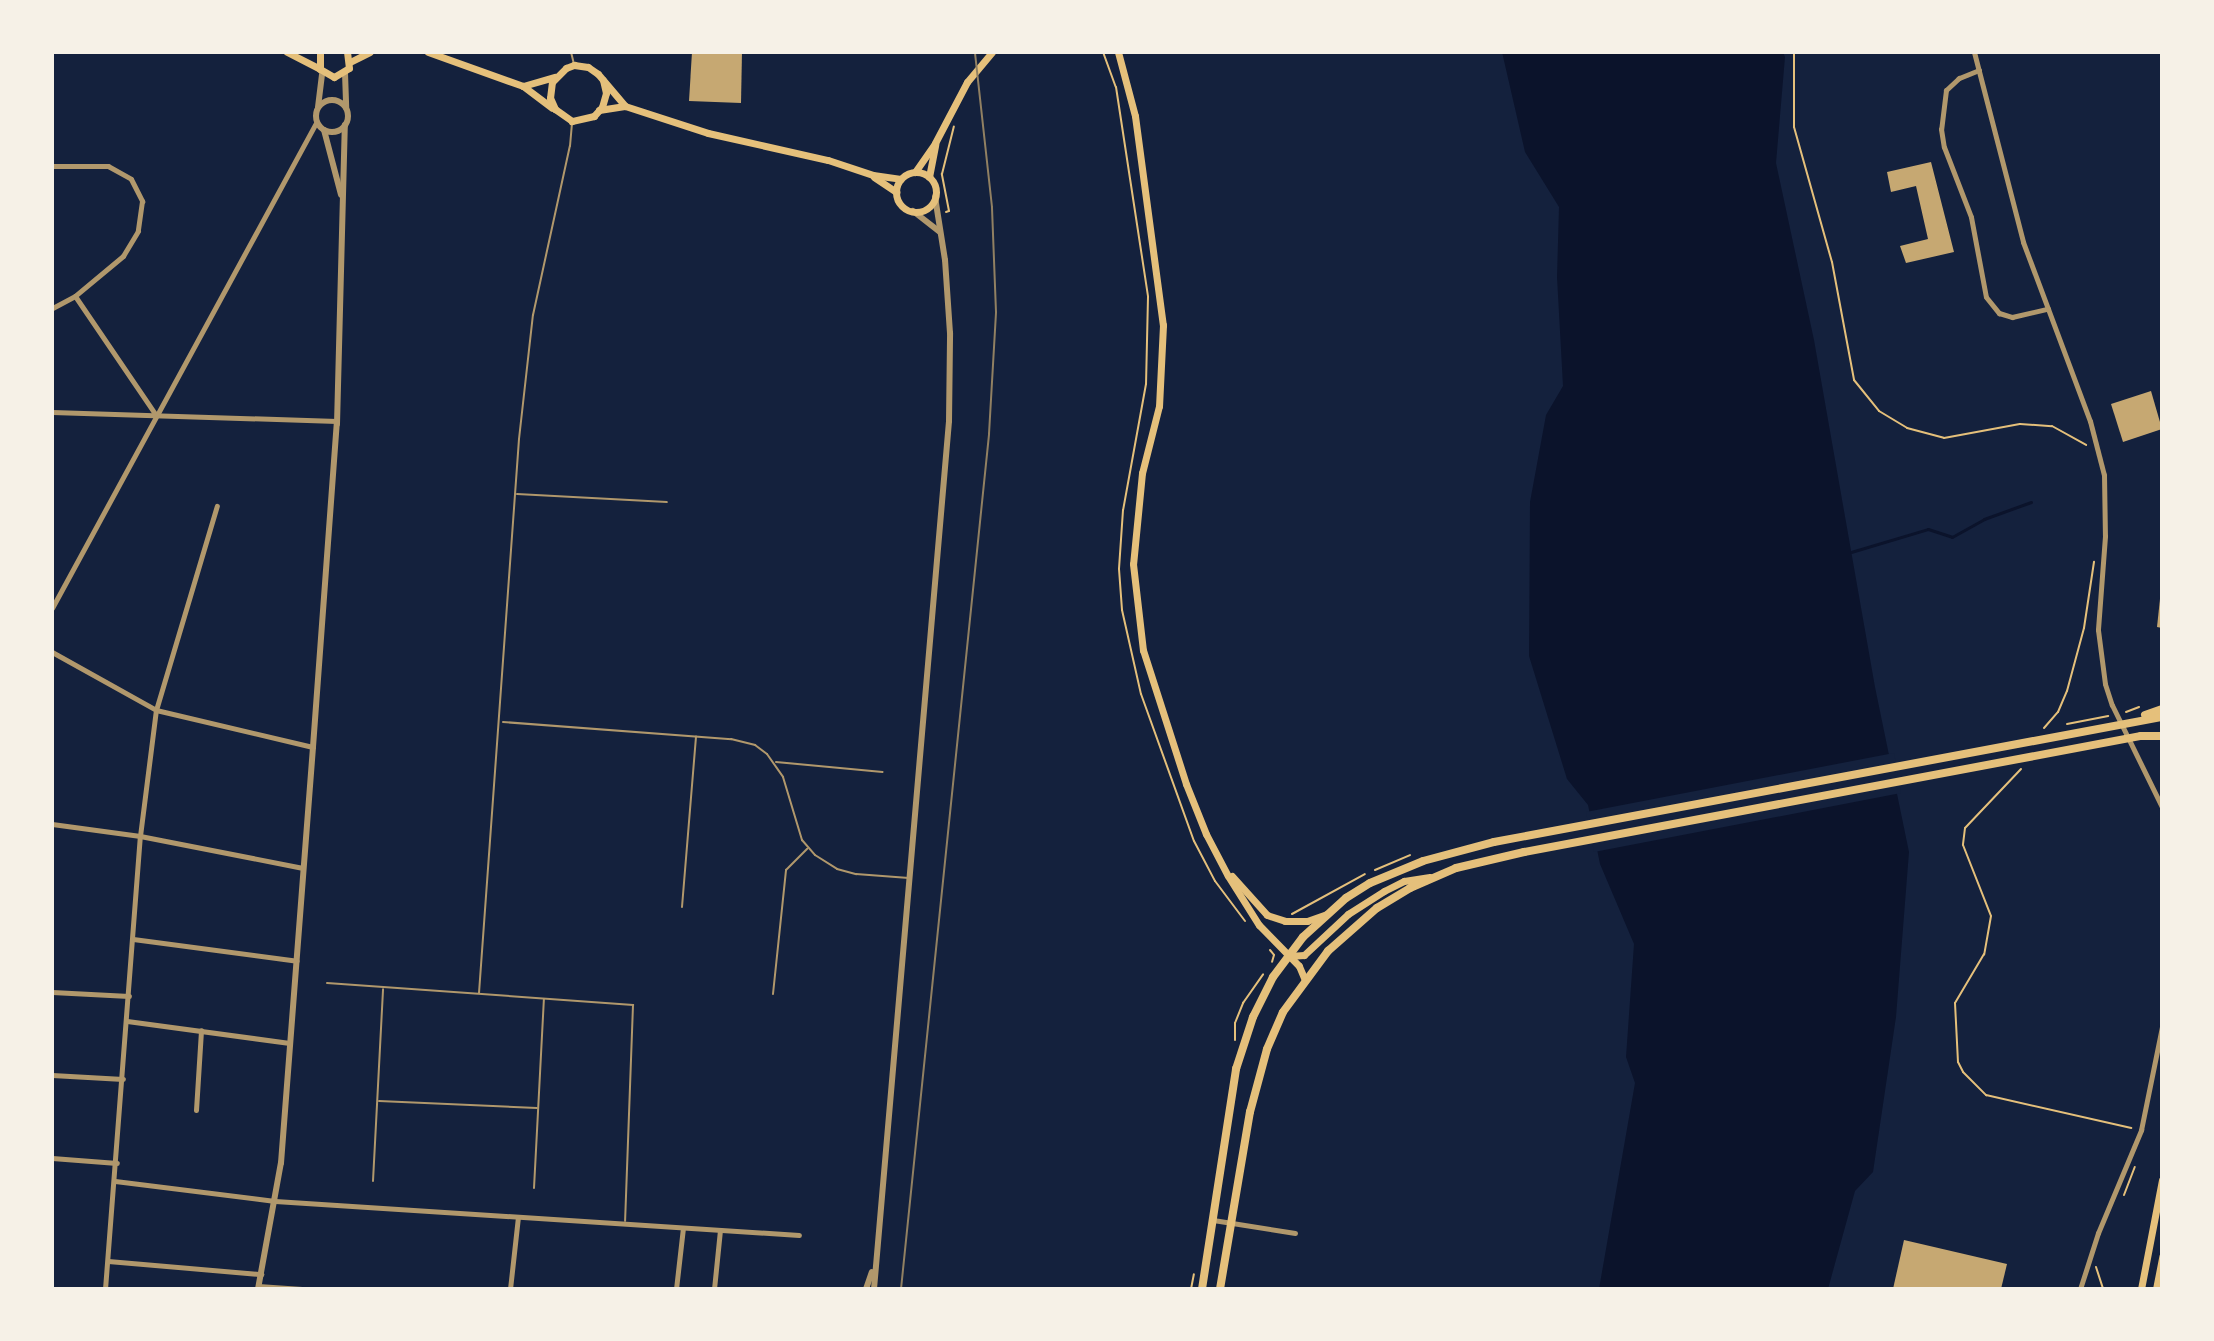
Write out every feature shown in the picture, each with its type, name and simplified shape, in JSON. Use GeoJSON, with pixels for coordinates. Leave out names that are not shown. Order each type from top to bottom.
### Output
{"type":"FeatureCollection","features":[{"type":"Feature","properties":{"kind":"highway"},"geometry":{"type":"LineString","coordinates":[[2134,720],[2162,709]]}},
{"type":"Feature","properties":{"kind":"highway"},"geometry":{"type":"LineString","coordinates":[[1202,1289],[1211,1220],[1243,1042],[1262,997],[1287,955],[1327,914],[1358,890],[1396,870],[1521,837],[2162,717]]}},
{"type":"Feature","properties":{"kind":"highway"},"geometry":{"type":"LineString","coordinates":[[1220,1289],[1250,1112],[1267,1049],[1283,1012],[1305,980],[1328,951],[1377,908],[1436,876],[1524,852],[2141,736],[2162,736]]}},
{"type":"Feature","properties":{"kind":"main road"},"geometry":{"type":"LineString","coordinates":[[287,52],[334,77],[345,73],[350,62],[370,52]]}},
{"type":"Feature","properties":{"kind":"main road"},"geometry":{"type":"LineString","coordinates":[[320,52],[321,71]]}},
{"type":"Feature","properties":{"kind":"main road"},"geometry":{"type":"LineString","coordinates":[[347,52],[350,62]]}},
{"type":"Feature","properties":{"kind":"main road"},"geometry":{"type":"LineString","coordinates":[[428,52],[523,86],[572,121],[582,121],[599,110],[625,106]]}},
{"type":"Feature","properties":{"kind":"main road"},"geometry":{"type":"LineString","coordinates":[[523,86],[555,77],[574,65],[588,67],[625,106],[669,123],[828,160],[873,175],[901,179],[915,172],[935,143],[967,82],[992,52]]}},
{"type":"Feature","properties":{"kind":"main road"},"geometry":{"type":"LineString","coordinates":[[1118,52],[1138,131],[1163,325],[1159,406],[1142,473],[1133,564],[1143,650],[1186,784],[1222,866],[1271,946],[1299,966],[1305,980]]}},
{"type":"Feature","properties":{"kind":"main road"},"geometry":{"type":"LineString","coordinates":[[555,77],[550,91],[555,109]]}},
{"type":"Feature","properties":{"kind":"main road"},"geometry":{"type":"LineString","coordinates":[[599,110],[606,93],[603,80]]}},
{"type":"Feature","properties":{"kind":"main road"},"geometry":{"type":"LineString","coordinates":[[929,177],[935,143]]}},
{"type":"Feature","properties":{"kind":"main road"},"geometry":{"type":"LineString","coordinates":[[873,175],[896,192],[899,202],[913,211],[928,207],[935,197],[935,187],[929,177],[915,172]]}},
{"type":"Feature","properties":{"kind":"main road"},"geometry":{"type":"LineString","coordinates":[[896,192],[901,179]]}},
{"type":"Feature","properties":{"kind":"main road"},"geometry":{"type":"LineString","coordinates":[[1222,866],[1267,915],[1307,921],[1327,914]]}},
{"type":"Feature","properties":{"kind":"main road"},"geometry":{"type":"LineString","coordinates":[[1287,955],[1304,955],[1348,914],[1384,891],[1404,881],[1436,876]]}},
{"type":"Feature","properties":{"kind":"main road"},"geometry":{"type":"LineString","coordinates":[[2141,1289],[2162,1180]]}},
{"type":"Feature","properties":{"kind":"main road"},"geometry":{"type":"LineString","coordinates":[[2156,1289],[2162,1257]]}},
{"type":"Feature","properties":{"kind":"street"},"geometry":{"type":"LineString","coordinates":[[1974,52],[2023,242],[2090,421],[2104,475],[2106,504],[2099,599],[2099,655],[2112,705],[2162,807]]}},
{"type":"Feature","properties":{"kind":"street"},"geometry":{"type":"LineString","coordinates":[[1979,70],[1959,78],[1946,90],[1941,129],[1947,156],[1971,217],[1986,297],[1999,313],[2012,317],[2048,309]]}},
{"type":"Feature","properties":{"kind":"street"},"geometry":{"type":"LineString","coordinates":[[52,608],[317,121],[321,71]]}},
{"type":"Feature","properties":{"kind":"street"},"geometry":{"type":"LineString","coordinates":[[302,1289],[258,1288],[275,1201],[290,1043],[337,421],[345,73]]}},
{"type":"Feature","properties":{"kind":"street"},"geometry":{"type":"LineString","coordinates":[[318,107],[331,100],[346,108]]}},
{"type":"Feature","properties":{"kind":"street"},"geometry":{"type":"LineString","coordinates":[[317,121],[324,130],[339,179],[343,211]]}},
{"type":"Feature","properties":{"kind":"street"},"geometry":{"type":"LineString","coordinates":[[324,130],[335,132],[345,125]]}},
{"type":"Feature","properties":{"kind":"street"},"geometry":{"type":"LineString","coordinates":[[52,166],[108,166],[131,179],[142,201],[138,231],[123,256],[75,296],[52,308]]}},
{"type":"Feature","properties":{"kind":"street"},"geometry":{"type":"LineString","coordinates":[[874,1289],[949,421],[950,333],[935,197]]}},
{"type":"Feature","properties":{"kind":"street"},"geometry":{"type":"LineString","coordinates":[[913,211],[940,232]]}},
{"type":"Feature","properties":{"kind":"street"},"geometry":{"type":"LineString","coordinates":[[75,296],[156,415]]}},
{"type":"Feature","properties":{"kind":"street"},"geometry":{"type":"LineString","coordinates":[[52,412],[337,421]]}},
{"type":"Feature","properties":{"kind":"street"},"geometry":{"type":"LineString","coordinates":[[105,1289],[140,836],[156,710],[217,506]]}},
{"type":"Feature","properties":{"kind":"street"},"geometry":{"type":"LineString","coordinates":[[52,652],[156,710],[313,747]]}},
{"type":"Feature","properties":{"kind":"street"},"geometry":{"type":"LineString","coordinates":[[52,824],[140,836],[303,868]]}},
{"type":"Feature","properties":{"kind":"street"},"geometry":{"type":"LineString","coordinates":[[133,939],[297,961]]}},
{"type":"Feature","properties":{"kind":"street"},"geometry":{"type":"LineString","coordinates":[[52,992],[129,996]]}},
{"type":"Feature","properties":{"kind":"street"},"geometry":{"type":"LineString","coordinates":[[127,1021],[290,1043]]}},
{"type":"Feature","properties":{"kind":"street"},"geometry":{"type":"LineString","coordinates":[[2080,1289],[2098,1233],[2141,1130],[2162,1027]]}},
{"type":"Feature","properties":{"kind":"street"},"geometry":{"type":"LineString","coordinates":[[196,1110],[201,1030]]}},
{"type":"Feature","properties":{"kind":"street"},"geometry":{"type":"LineString","coordinates":[[52,1075],[123,1079]]}},
{"type":"Feature","properties":{"kind":"street"},"geometry":{"type":"LineString","coordinates":[[52,1158],[117,1163]]}},
{"type":"Feature","properties":{"kind":"street"},"geometry":{"type":"LineString","coordinates":[[115,1181],[275,1201],[799,1235]]}},
{"type":"Feature","properties":{"kind":"street"},"geometry":{"type":"LineString","coordinates":[[510,1289],[518,1217]]}},
{"type":"Feature","properties":{"kind":"street"},"geometry":{"type":"LineString","coordinates":[[1211,1220],[1295,1233]]}},
{"type":"Feature","properties":{"kind":"street"},"geometry":{"type":"LineString","coordinates":[[676,1289],[683,1228]]}},
{"type":"Feature","properties":{"kind":"street"},"geometry":{"type":"LineString","coordinates":[[714,1289],[720,1230]]}},
{"type":"Feature","properties":{"kind":"street"},"geometry":{"type":"LineString","coordinates":[[108,1261],[262,1274]]}},
{"type":"Feature","properties":{"kind":"street"},"geometry":{"type":"LineString","coordinates":[[866,1289],[874,1268]]}},
{"type":"Feature","properties":{"kind":"lane"},"geometry":{"type":"LineString","coordinates":[[571,52],[574,65]]}},
{"type":"Feature","properties":{"kind":"lane"},"geometry":{"type":"LineString","coordinates":[[479,993],[501,722],[519,439],[533,315],[570,146],[572,121]]}},
{"type":"Feature","properties":{"kind":"lane"},"geometry":{"type":"LineString","coordinates":[[517,494],[667,502]]}},
{"type":"Feature","properties":{"kind":"lane"},"geometry":{"type":"LineString","coordinates":[[501,722],[696,736],[755,745],[774,762],[783,777],[802,840],[809,848],[837,869],[910,878]]}},
{"type":"Feature","properties":{"kind":"lane"},"geometry":{"type":"LineString","coordinates":[[682,907],[696,736]]}},
{"type":"Feature","properties":{"kind":"lane"},"geometry":{"type":"LineString","coordinates":[[774,762],[883,772]]}},
{"type":"Feature","properties":{"kind":"lane"},"geometry":{"type":"LineString","coordinates":[[773,994],[786,870],[809,848]]}},
{"type":"Feature","properties":{"kind":"lane"},"geometry":{"type":"LineString","coordinates":[[327,983],[633,1005],[625,1224]]}},
{"type":"Feature","properties":{"kind":"lane"},"geometry":{"type":"LineString","coordinates":[[373,1181],[383,987]]}},
{"type":"Feature","properties":{"kind":"lane"},"geometry":{"type":"LineString","coordinates":[[534,1188],[544,998]]}},
{"type":"Feature","properties":{"kind":"lane"},"geometry":{"type":"LineString","coordinates":[[377,1101],[538,1108]]}},
{"type":"Feature","properties":{"kind":"path"},"geometry":{"type":"LineString","coordinates":[[1103,52],[1116,87],[1148,297],[1146,384],[1123,510],[1119,569],[1122,610],[1141,694],[1194,841],[1215,881],[1250,927]]}},
{"type":"Feature","properties":{"kind":"path"},"geometry":{"type":"LineString","coordinates":[[1794,52],[1794,127],[1832,262],[1854,380],[1879,411],[1907,428],[1944,438],[2020,424],[2052,426],[2094,450]]}},
{"type":"Feature","properties":{"kind":"path"},"geometry":{"type":"LineString","coordinates":[[938,217],[949,211],[942,174],[955,124]]}},
{"type":"Feature","properties":{"kind":"path"},"geometry":{"type":"LineString","coordinates":[[2042,731],[2058,712],[2067,691],[2084,628],[2091,570],[2098,552]]}},
{"type":"Feature","properties":{"kind":"path"},"geometry":{"type":"LineString","coordinates":[[2023,764],[2017,776],[1965,828],[1963,845],[1991,916],[1984,954],[1955,1003],[1958,1062],[1963,1072],[1986,1095],[2141,1130]]}},
{"type":"Feature","properties":{"kind":"path"},"geometry":{"type":"LineString","coordinates":[[1292,911],[1292,921]]}},
{"type":"Feature","properties":{"kind":"path"},"geometry":{"type":"LineString","coordinates":[[2095,1266],[2103,1289]]}},
{"type":"Feature","properties":{"kind":"water"},"geometry":{"type":"Polygon","coordinates":[[[1502,52],[1783,52],[1785,57],[1776,163],[1814,340],[1875,687],[1909,852],[1896,1017],[1873,1172],[1855,1191],[1828,1289],[1599,1289],[1635,1083],[1626,1057],[1634,944],[1600,864],[1588,805],[1567,779],[1529,656],[1530,502],[1546,415],[1563,386],[1557,277],[1559,207],[1525,152],[1502,52]]]}},
{"type":"Feature","properties":{"kind":"pier"},"geometry":{"type":"Polygon","coordinates":[[[1894,753],[1901,793],[1594,852],[1586,812],[1894,753]]]}},
{"type":"Feature","properties":{"kind":"building"},"geometry":{"type":"Polygon","coordinates":[[[692,52],[742,52],[741,103],[689,101],[692,52]]]}},
{"type":"Feature","properties":{"kind":"building"},"geometry":{"type":"Polygon","coordinates":[[[1931,162],[1954,252],[1906,263],[1900,246],[1928,239],[1916,186],[1891,192],[1887,172],[1931,162]]]}},
{"type":"Feature","properties":{"kind":"building"},"geometry":{"type":"Polygon","coordinates":[[[2151,391],[2162,429],[2123,442],[2111,404],[2151,391]]]}},
{"type":"Feature","properties":{"kind":"building"},"geometry":{"type":"Polygon","coordinates":[[[2162,599],[2162,628],[2157,627],[2162,599]]]}},
{"type":"Feature","properties":{"kind":"building"},"geometry":{"type":"Polygon","coordinates":[[[1904,1240],[2007,1264],[2001,1289],[1893,1289],[1904,1240]]]}},
{"type":"Feature","properties":{"kind":"waterway"},"geometry":{"type":"LineString","coordinates":[[1851,552],[1928,529],[1952,537],[1984,519],[2031,502]]}},
{"type":"Feature","properties":{"kind":"tram line"},"geometry":{"type":"LineString","coordinates":[[901,1289],[989,434],[996,312],[992,207],[975,52]]}}]}
